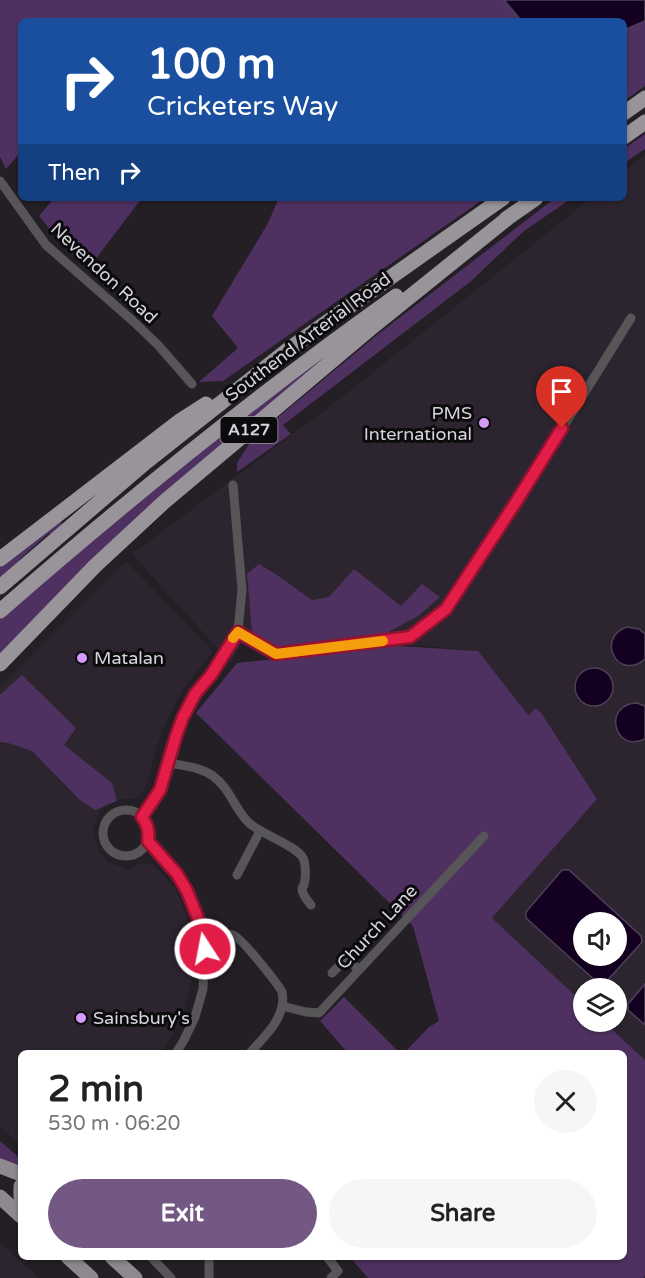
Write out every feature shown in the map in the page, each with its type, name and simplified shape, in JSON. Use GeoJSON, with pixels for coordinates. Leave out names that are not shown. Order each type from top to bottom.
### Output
{"type":"FeatureCollection","features":[{"type":"Feature","properties":{"kind":"highway"},"geometry":{"type":"LineString","coordinates":[[627,111],[645,98]]}},
{"type":"Feature","properties":{"kind":"highway"},"geometry":{"type":"LineString","coordinates":[[627,135],[645,122]]}},
{"type":"Feature","properties":{"kind":"highway","name":"Southend Arterial Road"},"geometry":{"type":"LineString","coordinates":[[0,586],[146,462],[290,349],[499,201]]}},
{"type":"Feature","properties":{"kind":"highway","name":"Southend Arterial Road"},"geometry":{"type":"LineString","coordinates":[[0,611],[117,510],[239,412],[346,332],[532,201]]}},
{"type":"Feature","properties":{"kind":"highway","name":"A127"},"geometry":{"type":"LineString","coordinates":[[0,664],[95,566],[164,502],[371,328],[514,213]]}},
{"type":"Feature","properties":{"kind":"highway","name":"A127"},"geometry":{"type":"LineString","coordinates":[[0,560],[181,420],[290,349]]}},
{"type":"Feature","properties":{"kind":"main road"},"geometry":{"type":"LineString","coordinates":[[0,1166],[18,1173]]}},
{"type":"Feature","properties":{"kind":"main road"},"geometry":{"type":"LineString","coordinates":[[0,1197],[18,1212]]}},
{"type":"Feature","properties":{"kind":"main road"},"geometry":{"type":"LineString","coordinates":[[71,1260],[91,1278]]}},
{"type":"Feature","properties":{"kind":"main road"},"geometry":{"type":"LineString","coordinates":[[115,1260],[135,1278]]}},
{"type":"Feature","properties":{"kind":"street","name":"Nevendon Road"},"geometry":{"type":"LineString","coordinates":[[0,181],[46,245],[134,321],[192,384]]}},
{"type":"Feature","properties":{"kind":"street"},"geometry":{"type":"LineString","coordinates":[[238,632],[276,654],[410,637],[446,609],[631,318]]}},
{"type":"Feature","properties":{"kind":"street"},"geometry":{"type":"LineString","coordinates":[[142,817],[160,790],[183,717],[195,694],[211,675],[238,632],[242,590],[233,485]]}},
{"type":"Feature","properties":{"kind":"street"},"geometry":{"type":"LineString","coordinates":[[169,763],[201,769],[212,775],[223,784],[248,822],[298,851],[303,858],[305,883],[302,889],[311,905]]}},
{"type":"Feature","properties":{"kind":"street"},"geometry":{"type":"LineString","coordinates":[[127,810],[135,812],[147,824],[148,841],[142,850],[133,856],[123,857],[112,853],[106,846],[102,829],[109,817],[117,812],[127,810]]}},
{"type":"Feature","properties":{"kind":"street"},"geometry":{"type":"LineString","coordinates":[[237,875],[260,831]]}},
{"type":"Feature","properties":{"kind":"street","name":"Church Lane"},"geometry":{"type":"LineString","coordinates":[[282,1006],[306,1012],[319,1012],[484,836]]}},
{"type":"Feature","properties":{"kind":"street"},"geometry":{"type":"LineString","coordinates":[[148,841],[177,874],[187,891],[205,936],[203,989],[195,1017],[178,1050]]}},
{"type":"Feature","properties":{"kind":"street"},"geometry":{"type":"LineString","coordinates":[[205,936],[233,935],[241,941],[278,986],[283,998],[277,1020],[252,1050]]}},
{"type":"Feature","properties":{"kind":"street"},"geometry":{"type":"LineString","coordinates":[[332,973],[347,958],[359,970]]}},
{"type":"Feature","properties":{"kind":"street"},"geometry":{"type":"LineString","coordinates":[[154,1260],[171,1278]]}},
{"type":"Feature","properties":{"kind":"street"},"geometry":{"type":"LineString","coordinates":[[209,1278],[210,1260]]}},
{"type":"Feature","properties":{"kind":"street"},"geometry":{"type":"LineString","coordinates":[[329,1260],[338,1271],[331,1278]]}},
{"type":"Feature","properties":{"kind":"shaded area"},"geometry":{"type":"Polygon","coordinates":[[[0,0],[504,0],[519,18],[18,18],[18,155],[6,169],[0,157],[0,0]]]}},
{"type":"Feature","properties":{"kind":"shaded area"},"geometry":{"type":"Polygon","coordinates":[[[504,0],[645,0],[645,21],[627,29],[627,18],[519,18],[504,0]]]}},
{"type":"Feature","properties":{"kind":"shaded area"},"geometry":{"type":"Polygon","coordinates":[[[645,21],[645,86],[627,99],[627,29],[645,21]]]}},
{"type":"Feature","properties":{"kind":"shaded area"},"geometry":{"type":"Polygon","coordinates":[[[645,134],[645,149],[627,161],[627,147],[645,134]]]}},
{"type":"Feature","properties":{"kind":"shaded area"},"geometry":{"type":"Polygon","coordinates":[[[645,155],[645,1060],[615,1032],[627,1032],[627,978],[573,978],[573,994],[492,918],[597,799],[536,708],[528,715],[477,651],[407,644],[281,665],[241,644],[231,663],[132,554],[328,408],[587,201],[627,201],[627,169],[645,155]]]}},
{"type":"Feature","properties":{"kind":"shaded area"},"geometry":{"type":"Polygon","coordinates":[[[52,201],[140,201],[88,269],[63,245],[39,216],[52,201]]]}},
{"type":"Feature","properties":{"kind":"shaded area"},"geometry":{"type":"Polygon","coordinates":[[[278,201],[481,201],[223,381],[199,382],[238,348],[212,316],[267,225],[278,201]]]}},
{"type":"Feature","properties":{"kind":"shaded area"},"geometry":{"type":"Polygon","coordinates":[[[551,201],[568,201],[524,231],[470,282],[283,425],[291,434],[237,472],[237,463],[253,438],[377,335],[551,201]]]}},
{"type":"Feature","properties":{"kind":"shaded area"},"geometry":{"type":"Polygon","coordinates":[[[319,358],[322,362],[0,657],[0,618],[133,504],[319,358]]]}},
{"type":"Feature","properties":{"kind":"shaded area"},"geometry":{"type":"Polygon","coordinates":[[[61,521],[60,527],[51,534],[49,533],[0,579],[0,565],[61,521]]]}},
{"type":"Feature","properties":{"kind":"shaded area"},"geometry":{"type":"Polygon","coordinates":[[[126,561],[213,652],[183,689],[163,728],[148,782],[141,794],[134,799],[111,802],[100,810],[93,831],[99,851],[108,862],[131,870],[136,865],[153,864],[175,888],[187,916],[194,959],[191,985],[183,1013],[162,1050],[18,1050],[18,1142],[0,1127],[0,687],[126,561]]]}},
{"type":"Feature","properties":{"kind":"shaded area"},"geometry":{"type":"Polygon","coordinates":[[[259,564],[312,600],[329,597],[354,569],[401,606],[422,584],[440,597],[418,616],[381,636],[281,649],[252,633],[247,574],[259,564]]]}},
{"type":"Feature","properties":{"kind":"shaded area"},"geometry":{"type":"Polygon","coordinates":[[[627,627],[639,629],[645,634],[645,659],[635,665],[619,662],[612,648],[617,632],[627,627]]]}},
{"type":"Feature","properties":{"kind":"shaded area"},"geometry":{"type":"Polygon","coordinates":[[[399,646],[478,651],[528,715],[536,708],[542,714],[597,799],[492,918],[573,994],[573,1032],[615,1032],[645,1060],[644,1278],[368,1278],[353,1260],[627,1260],[627,1050],[407,1050],[429,1027],[439,1021],[413,926],[196,713],[237,663],[399,646]]]}},
{"type":"Feature","properties":{"kind":"shaded area"},"geometry":{"type":"Polygon","coordinates":[[[594,668],[608,673],[613,687],[608,701],[594,706],[580,701],[575,687],[580,673],[594,668]]]}},
{"type":"Feature","properties":{"kind":"shaded area"},"geometry":{"type":"Polygon","coordinates":[[[22,675],[76,728],[64,745],[112,783],[117,801],[95,810],[80,800],[32,751],[0,742],[0,695],[22,675]]]}},
{"type":"Feature","properties":{"kind":"shaded area"},"geometry":{"type":"Polygon","coordinates":[[[637,703],[645,706],[645,739],[634,742],[626,740],[620,734],[616,727],[616,719],[619,711],[626,705],[637,703]]]}},
{"type":"Feature","properties":{"kind":"shaded area"},"geometry":{"type":"Polygon","coordinates":[[[562,870],[569,870],[615,912],[573,912],[573,960],[526,918],[526,912],[562,870]]]}},
{"type":"Feature","properties":{"kind":"shaded area"},"geometry":{"type":"Polygon","coordinates":[[[627,923],[641,936],[642,942],[627,959],[627,923]]]}},
{"type":"Feature","properties":{"kind":"shaded area"},"geometry":{"type":"Polygon","coordinates":[[[579,966],[620,966],[610,978],[592,978],[579,966]]]}},
{"type":"Feature","properties":{"kind":"shaded area"},"geometry":{"type":"Polygon","coordinates":[[[645,984],[645,1025],[628,1010],[628,1004],[645,984]]]}},
{"type":"Feature","properties":{"kind":"shaded area"},"geometry":{"type":"Polygon","coordinates":[[[344,997],[397,1050],[345,1050],[320,1021],[344,997]]]}},
{"type":"Feature","properties":{"kind":"shaded area"},"geometry":{"type":"Polygon","coordinates":[[[0,1141],[18,1156],[18,1164],[9,1163],[0,1159],[0,1141]]]}},
{"type":"Feature","properties":{"kind":"shaded area"},"geometry":{"type":"Polygon","coordinates":[[[0,1242],[39,1278],[0,1278],[0,1242]]]}},
{"type":"Feature","properties":{"kind":"slow traffic"},"geometry":{"type":"LineString","coordinates":[[233,638],[238,632],[276,654],[383,641]]}},
{"type":"Feature","properties":{"kind":"place","name":"PMS International"},"geometry":{"type":"Point","coordinates":[484,423]}},
{"type":"Feature","properties":{"kind":"place","name":"Matalan"},"geometry":{"type":"Point","coordinates":[82,658]}},
{"type":"Feature","properties":{"kind":"place","name":"Sainsbury's"},"geometry":{"type":"Point","coordinates":[81,1018]}},
{"type":"Feature","properties":{"kind":"route"},"geometry":{"type":"LineString","coordinates":[[205,949],[205,936],[187,891],[177,874],[148,841],[149,831],[142,817],[160,790],[176,736],[195,694],[211,675],[238,632],[276,654],[410,637],[446,609],[562,428]]}}]}
